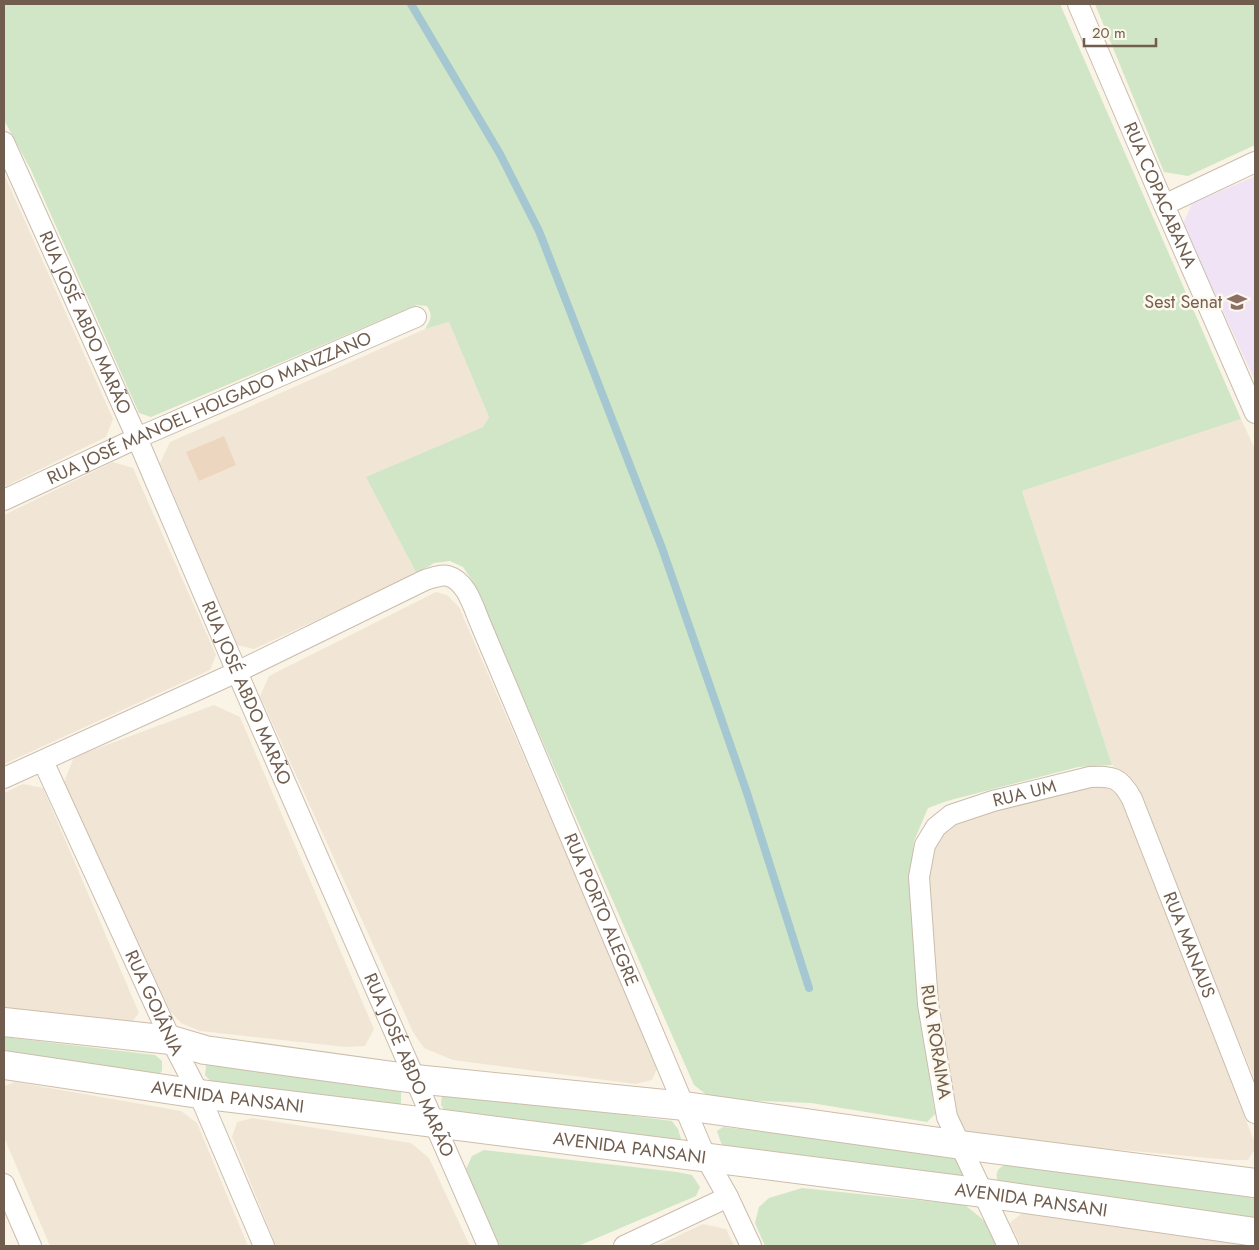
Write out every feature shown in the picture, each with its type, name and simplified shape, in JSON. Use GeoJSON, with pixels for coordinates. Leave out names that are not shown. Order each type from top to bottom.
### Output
{"type":"FeatureCollection","features":[{"type":"Feature","properties":{"kind":"main road"},"geometry":{"type":"LineString","coordinates":[[4,1022],[171,1040],[205,1050],[415,1079],[685,1106],[961,1145],[1255,1183]]}},
{"type":"Feature","properties":{"kind":"main road","name":"AVENIDA PANSANI"},"geometry":{"type":"LineString","coordinates":[[4,1065],[199,1094],[984,1193],[1255,1232]]}},
{"type":"Feature","properties":{"kind":"street","name":"RUA COPACABANA"},"geometry":{"type":"LineString","coordinates":[[1078,4],[1255,413]]}},
{"type":"Feature","properties":{"kind":"street","name":"RUA JOSÉ ABDO MARÃO"},"geometry":{"type":"LineString","coordinates":[[4,142],[138,438],[237,672],[488,1246]]}},
{"type":"Feature","properties":{"kind":"street"},"geometry":{"type":"LineString","coordinates":[[1164,205],[1255,162]]}},
{"type":"Feature","properties":{"kind":"street","name":"RUA JOSÉ MANOEL HOLGADO MANZZANO"},"geometry":{"type":"LineString","coordinates":[[4,500],[138,438],[416,317]]}},
{"type":"Feature","properties":{"kind":"street","name":"RUA PORTO ALEGRE"},"geometry":{"type":"LineString","coordinates":[[237,672],[424,580],[448,576],[458,581],[465,588],[706,1158],[728,1197],[751,1246]]}},
{"type":"Feature","properties":{"kind":"street"},"geometry":{"type":"LineString","coordinates":[[4,778],[237,672]]}},
{"type":"Feature","properties":{"kind":"street","name":"RUA GOIÂNIA"},"geometry":{"type":"LineString","coordinates":[[43,761],[171,1040],[199,1094],[264,1246]]}},
{"type":"Feature","properties":{"kind":"street","name":"RUA UM"},"geometry":{"type":"LineString","coordinates":[[936,827],[950,815],[993,801],[1090,777],[1104,776],[1117,780]]}},
{"type":"Feature","properties":{"kind":"street","name":"RUA MANAUS"},"geometry":{"type":"LineString","coordinates":[[1117,780],[1126,787],[1132,799],[1255,1113]]}},
{"type":"Feature","properties":{"kind":"street","name":"RUA RORAIMA"},"geometry":{"type":"LineString","coordinates":[[936,827],[924,845],[919,877],[928,1004],[947,1117],[1008,1246]]}},
{"type":"Feature","properties":{"kind":"street"},"geometry":{"type":"LineString","coordinates":[[4,1184],[31,1246]]}},
{"type":"Feature","properties":{"kind":"street"},"geometry":{"type":"LineString","coordinates":[[624,1246],[728,1197]]}},
{"type":"Feature","properties":{"kind":"shaded area"},"geometry":{"type":"Polygon","coordinates":[[[4,174],[113,419],[106,437],[4,487],[4,174]]]}},
{"type":"Feature","properties":{"kind":"shaded area","name":"Sest Senat"},"geometry":{"type":"Polygon","coordinates":[[[1255,176],[1255,381],[1183,224],[1192,204],[1255,176]]]}},
{"type":"Feature","properties":{"kind":"shaded area"},"geometry":{"type":"Polygon","coordinates":[[[449,322],[489,417],[483,427],[367,477],[417,574],[254,649],[237,645],[160,463],[170,442],[425,329],[449,322]]]}},
{"type":"Feature","properties":{"kind":"shaded area"},"geometry":{"type":"Polygon","coordinates":[[[1241,419],[1255,449],[1255,1080],[1138,797],[1125,775],[1112,765],[1022,491],[1241,419]]]}},
{"type":"Feature","properties":{"kind":"shaded area"},"geometry":{"type":"Polygon","coordinates":[[[113,462],[133,468],[216,655],[210,670],[4,764],[4,515],[113,462]]]}},
{"type":"Feature","properties":{"kind":"shaded area"},"geometry":{"type":"Polygon","coordinates":[[[436,592],[447,595],[459,607],[658,1066],[652,1080],[635,1084],[453,1060],[424,1048],[413,1032],[260,696],[269,676],[436,592]]]}},
{"type":"Feature","properties":{"kind":"shaded area"},"geometry":{"type":"Polygon","coordinates":[[[214,705],[240,717],[374,1029],[365,1046],[346,1047],[200,1031],[181,1023],[170,1011],[64,782],[74,757],[214,705]]]}},
{"type":"Feature","properties":{"kind":"shaded area"},"geometry":{"type":"Polygon","coordinates":[[[23,784],[43,788],[139,1013],[131,1023],[4,1007],[4,793],[23,784]]]}},
{"type":"Feature","properties":{"kind":"shaded area"},"geometry":{"type":"Polygon","coordinates":[[[1098,786],[1117,792],[1123,805],[1255,1143],[1255,1149],[1248,1160],[1230,1160],[969,1136],[958,1120],[936,1007],[928,879],[933,850],[940,834],[955,822],[994,808],[1098,786]]]}},
{"type":"Feature","properties":{"kind":"shaded area"},"geometry":{"type":"Polygon","coordinates":[[[15,1082],[181,1111],[197,1123],[248,1246],[50,1246],[4,1137],[4,1086],[15,1082]]]}},
{"type":"Feature","properties":{"kind":"shaded area"},"geometry":{"type":"Polygon","coordinates":[[[253,1118],[411,1143],[429,1158],[470,1246],[276,1246],[232,1137],[237,1122],[253,1118]]]}},
{"type":"Feature","properties":{"kind":"shaded area"},"geometry":{"type":"Polygon","coordinates":[[[1022,1213],[1252,1246],[1021,1246],[1010,1223],[1022,1213]]]}},
{"type":"Feature","properties":{"kind":"shaded area"},"geometry":{"type":"Polygon","coordinates":[[[703,1224],[726,1229],[734,1246],[656,1246],[703,1224]]]}},
{"type":"Feature","properties":{"kind":"green space"},"geometry":{"type":"Polygon","coordinates":[[[4,4],[1060,4],[1241,419],[1022,491],[1112,765],[1078,767],[947,801],[928,808],[914,841],[910,879],[919,1005],[935,1114],[927,1122],[811,1103],[712,1099],[694,1085],[471,579],[463,567],[450,561],[434,563],[417,574],[366,477],[483,427],[489,417],[449,322],[425,329],[430,320],[430,312],[427,306],[417,305],[151,417],[139,413],[31,170],[4,120],[4,4]]]}},
{"type":"Feature","properties":{"kind":"green space"},"geometry":{"type":"Polygon","coordinates":[[[1095,4],[1255,4],[1255,145],[1188,176],[1164,172],[1095,4]]]}},
{"type":"Feature","properties":{"kind":"green space"},"geometry":{"type":"Polygon","coordinates":[[[4,1037],[155,1055],[162,1061],[162,1071],[158,1075],[4,1054],[4,1037]]]}},
{"type":"Feature","properties":{"kind":"green space"},"geometry":{"type":"Polygon","coordinates":[[[212,1061],[392,1086],[401,1091],[401,1103],[395,1108],[213,1084],[205,1075],[206,1065],[212,1061]]]}},
{"type":"Feature","properties":{"kind":"green space"},"geometry":{"type":"Polygon","coordinates":[[[450,1093],[672,1121],[678,1129],[681,1139],[675,1144],[447,1113],[441,1105],[442,1094],[450,1093]]]}},
{"type":"Feature","properties":{"kind":"green space"},"geometry":{"type":"Polygon","coordinates":[[[723,1127],[951,1153],[960,1162],[963,1175],[955,1178],[726,1148],[721,1143],[717,1131],[723,1127]]]}},
{"type":"Feature","properties":{"kind":"green space"},"geometry":{"type":"Polygon","coordinates":[[[484,1150],[677,1172],[692,1175],[700,1187],[696,1196],[578,1246],[500,1246],[466,1169],[472,1156],[484,1150]]]}},
{"type":"Feature","properties":{"kind":"green space"},"geometry":{"type":"Polygon","coordinates":[[[1008,1164],[1255,1196],[1255,1223],[999,1184],[998,1171],[1001,1167],[1008,1164]]]}},
{"type":"Feature","properties":{"kind":"green space"},"geometry":{"type":"Polygon","coordinates":[[[802,1188],[965,1205],[987,1223],[998,1246],[765,1246],[755,1223],[759,1207],[769,1198],[802,1188]]]}},
{"type":"Feature","properties":{"kind":"building"},"geometry":{"type":"Polygon","coordinates":[[[224,436],[236,465],[199,481],[186,452],[224,436]]]}},
{"type":"Feature","properties":{"kind":"waterway"},"geometry":{"type":"LineString","coordinates":[[411,4],[500,154],[539,231],[662,548],[747,793],[809,988]]}},
{"type":"Feature","properties":{"kind":"place","name":"Sest Senat"},"geometry":{"type":"Point","coordinates":[1237,302]}}]}
